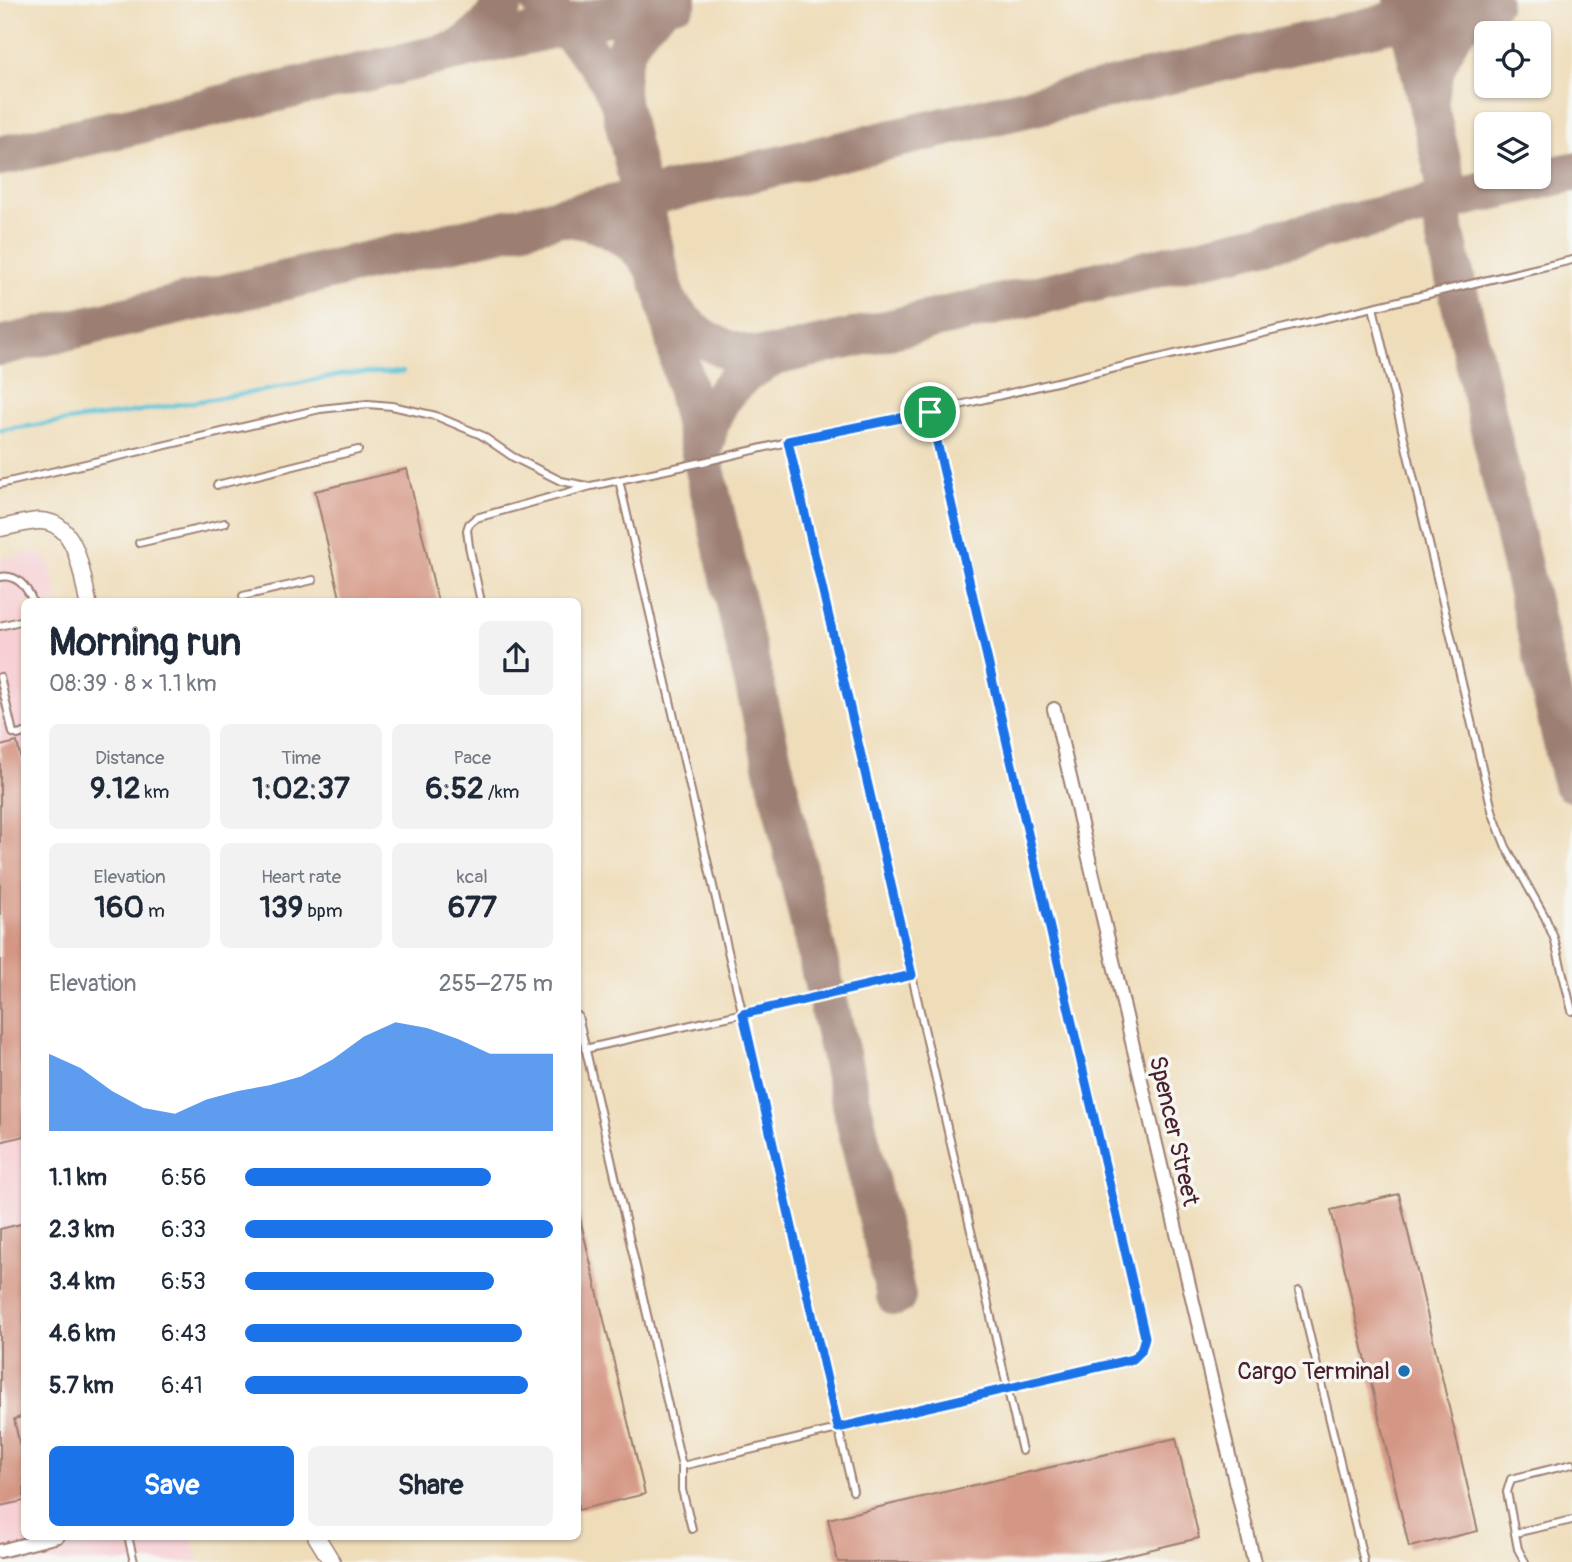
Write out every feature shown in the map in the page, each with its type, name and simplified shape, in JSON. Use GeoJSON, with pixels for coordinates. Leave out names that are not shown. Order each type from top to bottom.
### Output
{"type":"FeatureCollection","features":[{"type":"Feature","properties":{"kind":"street"},"geometry":{"type":"LineString","coordinates":[[0,528],[39,521],[52,523],[62,529],[72,541],[78,557],[87,598]]}},
{"type":"Feature","properties":{"kind":"street","name":"Spencer Street"},"geometry":{"type":"LineString","coordinates":[[1054,709],[1254,1562]]}},
{"type":"Feature","properties":{"kind":"street"},"geometry":{"type":"LineString","coordinates":[[0,1551],[43,1540]]}},
{"type":"Feature","properties":{"kind":"street"},"geometry":{"type":"LineString","coordinates":[[318,1540],[332,1562]]}},
{"type":"Feature","properties":{"kind":"lane"},"geometry":{"type":"LineString","coordinates":[[480,598],[468,547],[467,530],[476,518],[490,513],[591,486],[930,412],[1572,260]]}},
{"type":"Feature","properties":{"kind":"lane"},"geometry":{"type":"LineString","coordinates":[[1373,307],[1493,814],[1506,847],[1554,938],[1572,1011]]}},
{"type":"Feature","properties":{"kind":"lane"},"geometry":{"type":"LineString","coordinates":[[0,484],[320,409],[368,404],[392,406],[436,416],[481,436],[513,457],[561,481],[591,486]]}},
{"type":"Feature","properties":{"kind":"lane"},"geometry":{"type":"LineString","coordinates":[[682,1466],[1133,1359],[1141,1351],[1145,1337],[930,412]]}},
{"type":"Feature","properties":{"kind":"lane"},"geometry":{"type":"LineString","coordinates":[[788,441],[1022,1451]]}},
{"type":"Feature","properties":{"kind":"lane"},"geometry":{"type":"LineString","coordinates":[[217,485],[358,450]]}},
{"type":"Feature","properties":{"kind":"lane"},"geometry":{"type":"LineString","coordinates":[[620,480],[853,1491]]}},
{"type":"Feature","properties":{"kind":"lane"},"geometry":{"type":"LineString","coordinates":[[139,543],[225,523]]}},
{"type":"Feature","properties":{"kind":"lane"},"geometry":{"type":"LineString","coordinates":[[0,577],[9,575],[23,583],[31,598]]}},
{"type":"Feature","properties":{"kind":"lane"},"geometry":{"type":"LineString","coordinates":[[243,596],[313,580]]}},
{"type":"Feature","properties":{"kind":"lane"},"geometry":{"type":"LineString","coordinates":[[0,626],[21,621]]}},
{"type":"Feature","properties":{"kind":"lane"},"geometry":{"type":"LineString","coordinates":[[0,677],[13,733],[21,734]]}},
{"type":"Feature","properties":{"kind":"lane"},"geometry":{"type":"LineString","coordinates":[[585,1049],[912,975]]}},
{"type":"Feature","properties":{"kind":"lane"},"geometry":{"type":"LineString","coordinates":[[581,1030],[682,1466],[682,1490],[692,1529]]}},
{"type":"Feature","properties":{"kind":"lane"},"geometry":{"type":"LineString","coordinates":[[1299,1291],[1364,1562]]}},
{"type":"Feature","properties":{"kind":"lane"},"geometry":{"type":"LineString","coordinates":[[1525,1562],[1518,1549],[1507,1492],[1511,1479],[1572,1464]]}},
{"type":"Feature","properties":{"kind":"lane"},"geometry":{"type":"LineString","coordinates":[[1515,1533],[1572,1520]]}},
{"type":"Feature","properties":{"kind":"lane"},"geometry":{"type":"LineString","coordinates":[[129,1540],[134,1562]]}},
{"type":"Feature","properties":{"kind":"shaded area"},"geometry":{"type":"Polygon","coordinates":[[[36,552],[49,560],[58,598],[21,598],[21,1540],[193,1540],[199,1562],[0,1562],[0,560],[36,552]]]}},
{"type":"Feature","properties":{"kind":"building"},"geometry":{"type":"Polygon","coordinates":[[[407,469],[437,598],[340,598],[315,491],[407,469]]]}},
{"type":"Feature","properties":{"kind":"building"},"geometry":{"type":"Polygon","coordinates":[[[17,742],[21,760],[21,1137],[0,1142],[0,746],[17,742]]]}},
{"type":"Feature","properties":{"kind":"building","name":"Cargo Terminal"},"geometry":{"type":"Polygon","coordinates":[[[1399,1194],[1478,1531],[1409,1547],[1331,1210],[1399,1194]]]}},
{"type":"Feature","properties":{"kind":"building"},"geometry":{"type":"Polygon","coordinates":[[[581,1223],[645,1494],[581,1509],[581,1223]]]}},
{"type":"Feature","properties":{"kind":"building"},"geometry":{"type":"Polygon","coordinates":[[[21,1224],[21,1417],[14,1419],[21,1451],[21,1502],[0,1506],[0,1229],[21,1224]]]}},
{"type":"Feature","properties":{"kind":"building"},"geometry":{"type":"Polygon","coordinates":[[[1176,1438],[1199,1538],[1098,1562],[838,1562],[828,1519],[1176,1438]]]}},
{"type":"Feature","properties":{"kind":"waterway"},"geometry":{"type":"LineString","coordinates":[[0,430],[127,413],[267,390],[344,374],[403,372]]}},
{"type":"Feature","properties":{"kind":"taxiway"},"geometry":{"type":"LineString","coordinates":[[459,50],[485,29],[504,0]]}},
{"type":"Feature","properties":{"kind":"taxiway"},"geometry":{"type":"LineString","coordinates":[[540,0],[595,61],[620,102],[896,1296]]}},
{"type":"Feature","properties":{"kind":"taxiway"},"geometry":{"type":"LineString","coordinates":[[0,156],[677,0]]}},
{"type":"Feature","properties":{"kind":"taxiway"},"geometry":{"type":"LineString","coordinates":[[1404,0],[1445,177],[1445,235],[1572,782]]}},
{"type":"Feature","properties":{"kind":"taxiway"},"geometry":{"type":"LineString","coordinates":[[0,346],[1485,0]]}},
{"type":"Feature","properties":{"kind":"taxiway"},"geometry":{"type":"LineString","coordinates":[[620,102],[620,71],[628,44],[644,22],[668,2]]}},
{"type":"Feature","properties":{"kind":"taxiway"},"geometry":{"type":"LineString","coordinates":[[1429,98],[1435,68],[1448,41],[1466,19],[1491,2]]}},
{"type":"Feature","properties":{"kind":"taxiway"},"geometry":{"type":"LineString","coordinates":[[563,217],[600,225],[624,236],[634,244],[654,268],[675,312],[704,338],[740,354],[774,356],[1572,172]]}},
{"type":"Feature","properties":{"kind":"taxiway"},"geometry":{"type":"LineString","coordinates":[[701,453],[715,410],[728,390],[753,368],[774,356]]}},
{"type":"Feature","properties":{"kind":"place","name":"Cargo Terminal"},"geometry":{"type":"Point","coordinates":[1404,1371]}},
{"type":"Feature","properties":{"kind":"route"},"geometry":{"type":"LineString","coordinates":[[930,412],[1145,1337],[1141,1351],[1133,1359],[838,1428],[743,1014],[912,975],[788,441],[930,412]]}}]}
